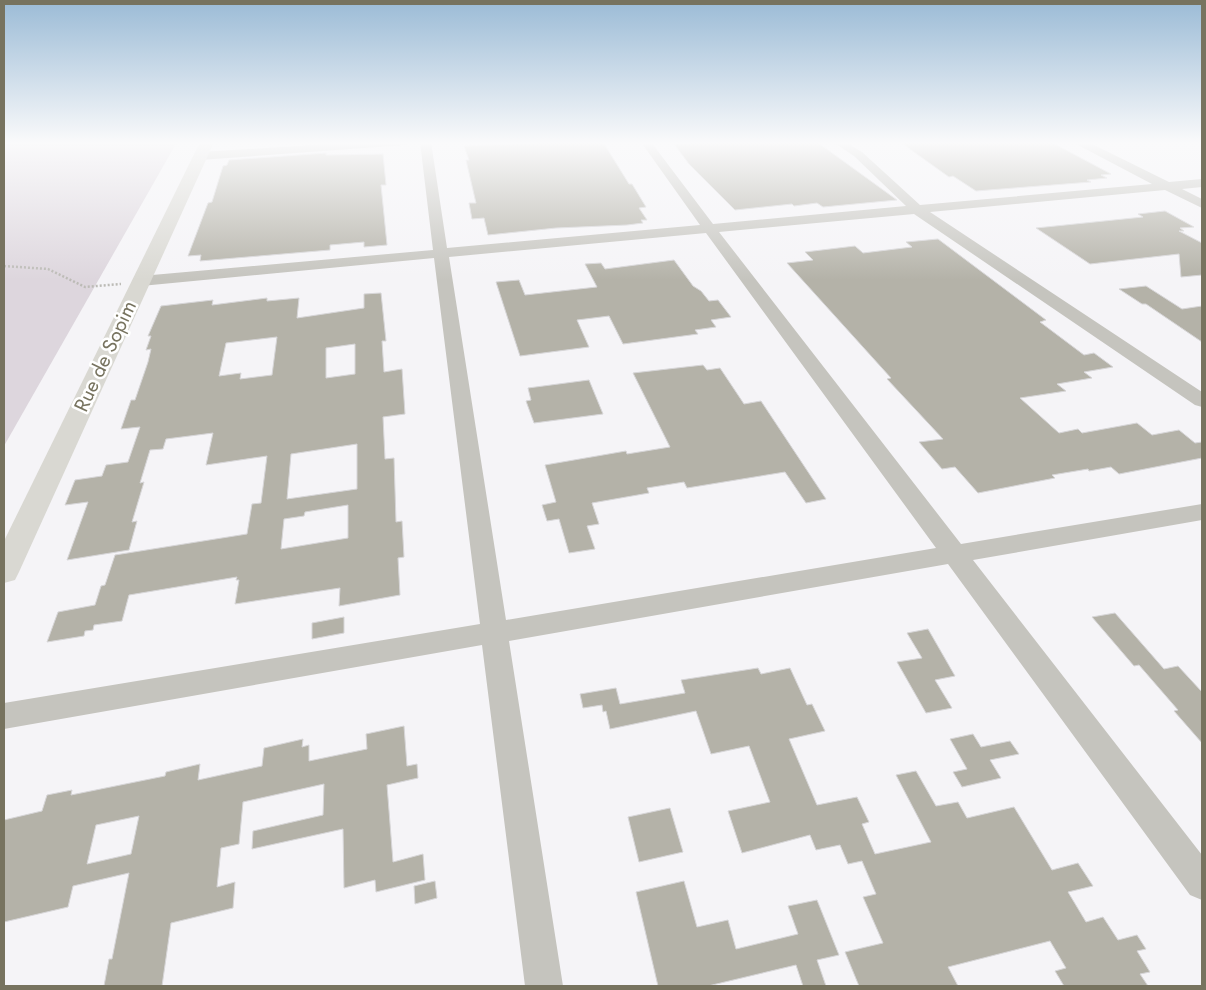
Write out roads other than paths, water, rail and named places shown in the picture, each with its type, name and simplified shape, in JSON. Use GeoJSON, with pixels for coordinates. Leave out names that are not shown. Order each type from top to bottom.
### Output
{"type":"FeatureCollection","features":[{"type":"Feature","properties":{"kind":"street","name":"Rue de Sopim"},"geometry":{"type":"LineString","coordinates":[[4,572],[185,188]]}},
{"type":"Feature","properties":{"kind":"street"},"geometry":{"type":"LineString","coordinates":[[432,188],[544,986]]}},
{"type":"Feature","properties":{"kind":"street"},"geometry":{"type":"LineString","coordinates":[[680,188],[1202,883]]}},
{"type":"Feature","properties":{"kind":"street"},"geometry":{"type":"LineString","coordinates":[[895,188],[918,210],[1202,401]]}},
{"type":"Feature","properties":{"kind":"street"},"geometry":{"type":"LineString","coordinates":[[141,280],[1144,188]]}},
{"type":"Feature","properties":{"kind":"street"},"geometry":{"type":"LineString","coordinates":[[1171,188],[1202,204]]}},
{"type":"Feature","properties":{"kind":"street"},"geometry":{"type":"LineString","coordinates":[[4,716],[1202,512]]}}]}
